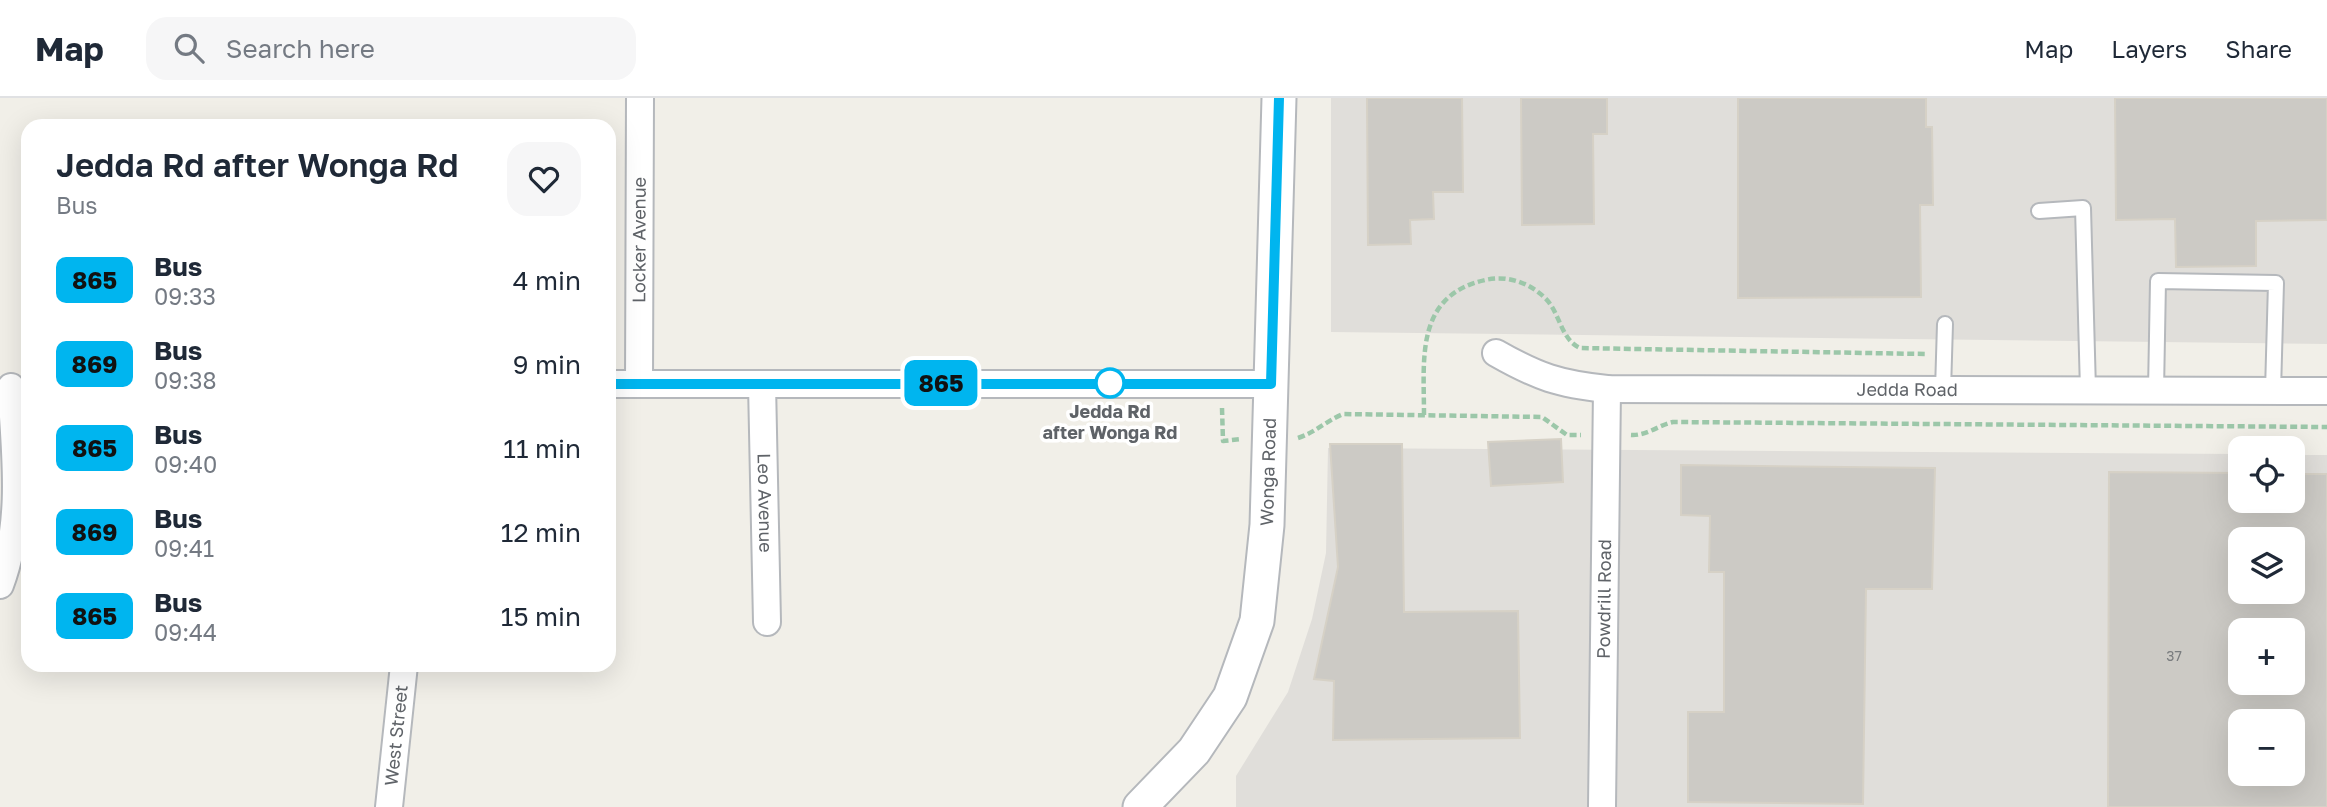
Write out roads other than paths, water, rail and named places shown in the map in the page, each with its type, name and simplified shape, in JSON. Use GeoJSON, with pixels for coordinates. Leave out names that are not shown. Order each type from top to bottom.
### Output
{"type":"FeatureCollection","features":[{"type":"Feature","properties":{"kind":"street","name":"Locker Avenue"},"geometry":{"type":"LineString","coordinates":[[639,384],[640,98]]}},
{"type":"Feature","properties":{"kind":"street","name":"Wonga Road"},"geometry":{"type":"LineString","coordinates":[[1140,807],[1194,751],[1230,697],[1257,621],[1267,525],[1278,239],[1279,98]]}},
{"type":"Feature","properties":{"kind":"street","name":"Jedda Road"},"geometry":{"type":"LineString","coordinates":[[1496,353],[1531,373],[1563,384],[1607,389],[2327,391]]}},
{"type":"Feature","properties":{"kind":"street"},"geometry":{"type":"LineString","coordinates":[[616,384],[1271,384]]}},
{"type":"Feature","properties":{"kind":"street","name":"Leo Avenue"},"geometry":{"type":"LineString","coordinates":[[762,384],[767,622]]}},
{"type":"Feature","properties":{"kind":"street"},"geometry":{"type":"LineString","coordinates":[[0,585],[13,526],[16,487],[13,387]]}},
{"type":"Feature","properties":{"kind":"street","name":"Powdrill Road"},"geometry":{"type":"LineString","coordinates":[[1602,807],[1607,389]]}},
{"type":"Feature","properties":{"kind":"street","name":"West Street"},"geometry":{"type":"LineString","coordinates":[[389,807],[403,672]]}},
{"type":"Feature","properties":{"kind":"lane"},"geometry":{"type":"LineString","coordinates":[[2039,211],[2083,208],[2088,390]]}},
{"type":"Feature","properties":{"kind":"lane"},"geometry":{"type":"LineString","coordinates":[[2156,391],[2158,281],[2276,283],[2273,391]]}},
{"type":"Feature","properties":{"kind":"lane"},"geometry":{"type":"LineString","coordinates":[[1943,390],[1945,324]]}},
{"type":"Feature","properties":{"kind":"place","name":"Jedda Rd after Wonga Rd"},"geometry":{"type":"Point","coordinates":[1110,383]}}]}
